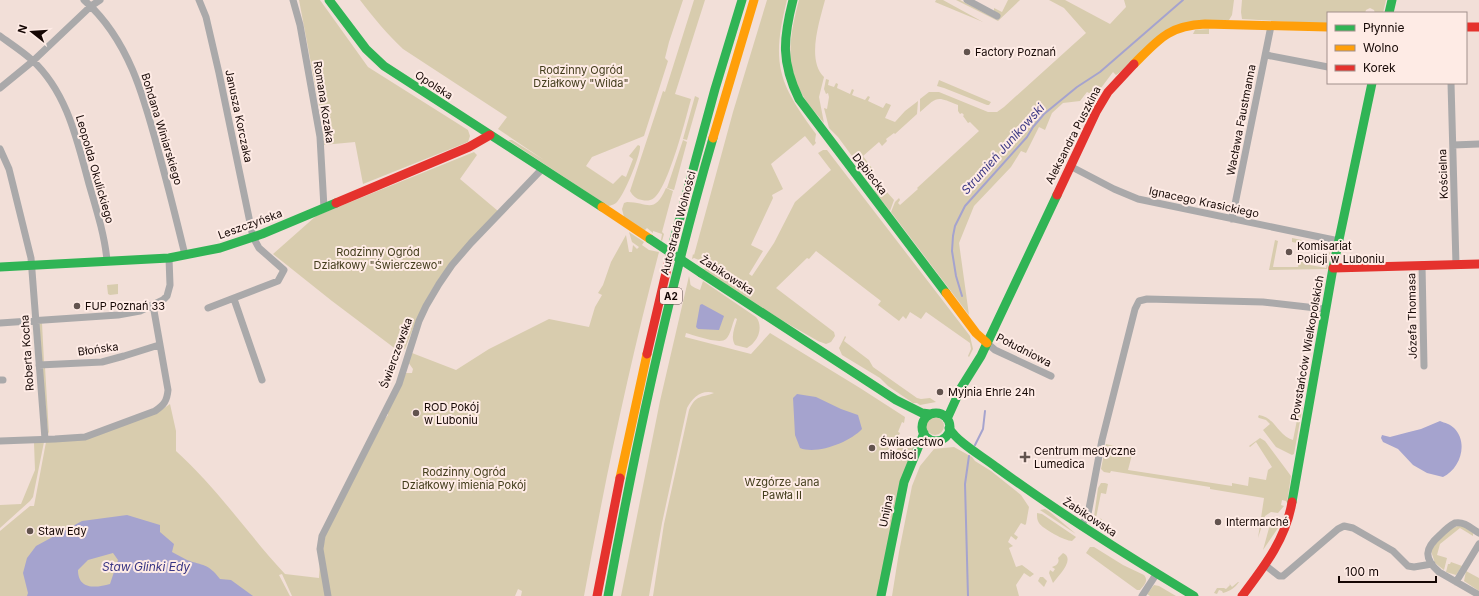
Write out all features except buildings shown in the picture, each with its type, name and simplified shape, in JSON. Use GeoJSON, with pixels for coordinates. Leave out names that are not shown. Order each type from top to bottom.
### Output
{"type":"FeatureCollection","features":[{"type":"Feature","properties":{"kind":"main road","name":"Opolska"},"geometry":{"type":"LineString","coordinates":[[329,0],[358,40],[375,59],[543,169]]}},
{"type":"Feature","properties":{"kind":"main road","name":"Autostrada Wolności"},"geometry":{"type":"LineString","coordinates":[[597,596],[626,447],[660,294],[691,173],[742,0]]}},
{"type":"Feature","properties":{"kind":"main road","name":"Autostrada Wolności"},"geometry":{"type":"LineString","coordinates":[[608,596],[626,498],[672,290],[718,118],[754,0]]}},
{"type":"Feature","properties":{"kind":"main road","name":"Dębiecka"},"geometry":{"type":"LineString","coordinates":[[794,0],[786,31],[784,48],[787,71],[796,95],[972,327],[986,343]]}},
{"type":"Feature","properties":{"kind":"main road"},"geometry":{"type":"LineString","coordinates":[[1389,12],[1392,0]]}},
{"type":"Feature","properties":{"kind":"main road","name":"Aleksandra Puszkina"},"geometry":{"type":"LineString","coordinates":[[948,424],[949,413],[975,366],[1096,112],[1108,92],[1129,68],[1163,36],[1178,28],[1200,24],[1327,27]]}},
{"type":"Feature","properties":{"kind":"main road"},"geometry":{"type":"LineString","coordinates":[[1467,27],[1479,27]]}},
{"type":"Feature","properties":{"kind":"main road","name":"Powstańców Wielkopolskich"},"geometry":{"type":"LineString","coordinates":[[1242,596],[1265,565],[1282,536],[1291,509],[1338,241],[1372,84]]}},
{"type":"Feature","properties":{"kind":"main road","name":"Leszczyńska"},"geometry":{"type":"LineString","coordinates":[[0,267],[169,258],[220,248],[253,237],[469,148],[490,135]]}},
{"type":"Feature","properties":{"kind":"main road","name":"Żabikowska"},"geometry":{"type":"LineString","coordinates":[[543,169],[896,400],[922,413],[933,413]]}},
{"type":"Feature","properties":{"kind":"main road"},"geometry":{"type":"LineString","coordinates":[[1333,268],[1479,264]]}},
{"type":"Feature","properties":{"kind":"main road","name":"Aleksandra Puszkina"},"geometry":{"type":"LineString","coordinates":[[933,413],[946,405],[954,394],[962,388]]}},
{"type":"Feature","properties":{"kind":"main road","name":"Żabikowska"},"geometry":{"type":"LineString","coordinates":[[896,400],[902,407],[917,418],[923,429]]}},
{"type":"Feature","properties":{"kind":"main road"},"geometry":{"type":"LineString","coordinates":[[933,413],[945,416],[948,424],[946,435],[937,440],[929,439],[923,429],[925,418],[933,413]]}},
{"type":"Feature","properties":{"kind":"main road","name":"Żabikowska"},"geometry":{"type":"LineString","coordinates":[[948,424],[952,433],[977,454],[1081,526],[1194,596]]}},
{"type":"Feature","properties":{"kind":"main road","name":"Unijna"},"geometry":{"type":"LineString","coordinates":[[881,596],[903,487],[923,429]]}},
{"type":"Feature","properties":{"kind":"main road","name":"Żabikowska"},"geometry":{"type":"LineString","coordinates":[[937,440],[954,442],[977,454]]}},
{"type":"Feature","properties":{"kind":"main road","name":"Unijna"},"geometry":{"type":"LineString","coordinates":[[911,465],[937,440]]}},
{"type":"Feature","properties":{"kind":"main road","name":"Unijna"},"geometry":{"type":"LineString","coordinates":[[886,596],[888,563]]}},
{"type":"Feature","properties":{"kind":"street","name":"Bohdana Winiarskiego"},"geometry":{"type":"LineString","coordinates":[[84,0],[105,23],[120,46],[132,68],[142,93],[185,255]]}},
{"type":"Feature","properties":{"kind":"street"},"geometry":{"type":"LineString","coordinates":[[0,88],[33,61],[91,6],[100,0]]}},
{"type":"Feature","properties":{"kind":"street","name":"Janusza Korczaka"},"geometry":{"type":"LineString","coordinates":[[199,0],[206,17],[219,73],[253,237]]}},
{"type":"Feature","properties":{"kind":"street","name":"Romana Kozaka"},"geometry":{"type":"LineString","coordinates":[[293,0],[300,25],[319,134],[324,208]]}},
{"type":"Feature","properties":{"kind":"street"},"geometry":{"type":"LineString","coordinates":[[967,0],[997,16]]}},
{"type":"Feature","properties":{"kind":"street","name":"Wacława Faustmanna"},"geometry":{"type":"LineString","coordinates":[[1232,219],[1272,26]]}},
{"type":"Feature","properties":{"kind":"street","name":"Leopolda Okulickiego"},"geometry":{"type":"LineString","coordinates":[[0,36],[33,61],[47,78],[64,105],[71,122],[92,195],[107,261]]}},
{"type":"Feature","properties":{"kind":"street"},"geometry":{"type":"LineString","coordinates":[[1266,55],[1327,67]]}},
{"type":"Feature","properties":{"kind":"street","name":"Kościelna"},"geometry":{"type":"LineString","coordinates":[[1451,84],[1456,264]]}},
{"type":"Feature","properties":{"kind":"street"},"geometry":{"type":"LineString","coordinates":[[1453,145],[1479,144]]}},
{"type":"Feature","properties":{"kind":"street"},"geometry":{"type":"LineString","coordinates":[[0,150],[9,169],[32,265]]}},
{"type":"Feature","properties":{"kind":"street","name":"Ignacego Krasickiego"},"geometry":{"type":"LineString","coordinates":[[1070,166],[1138,199],[1338,241]]}},
{"type":"Feature","properties":{"kind":"street","name":"Świerczewska"},"geometry":{"type":"LineString","coordinates":[[328,596],[320,550],[322,536],[399,384],[416,330],[426,306],[439,284],[456,261],[543,169]]}},
{"type":"Feature","properties":{"kind":"street"},"geometry":{"type":"LineString","coordinates":[[208,308],[234,299],[278,280],[284,270],[259,248],[253,237]]}},
{"type":"Feature","properties":{"kind":"street"},"geometry":{"type":"LineString","coordinates":[[0,323],[131,313],[153,305],[163,300],[169,291],[169,258]]}},
{"type":"Feature","properties":{"kind":"street","name":"Roberta Kocha"},"geometry":{"type":"LineString","coordinates":[[32,265],[45,439]]}},
{"type":"Feature","properties":{"kind":"street","name":"Józefa Thomasa"},"geometry":{"type":"LineString","coordinates":[[1422,265],[1424,366]]}},
{"type":"Feature","properties":{"kind":"street"},"geometry":{"type":"LineString","coordinates":[[234,299],[262,380]]}},
{"type":"Feature","properties":{"kind":"street"},"geometry":{"type":"LineString","coordinates":[[1081,526],[1088,514],[1102,440],[1137,302],[1147,299],[1217,302],[1239,301],[1274,303],[1326,309]]}},
{"type":"Feature","properties":{"kind":"street"},"geometry":{"type":"LineString","coordinates":[[0,441],[89,436],[155,411],[164,405],[167,399],[168,390],[153,305]]}},
{"type":"Feature","properties":{"kind":"street","name":"Południowa"},"geometry":{"type":"LineString","coordinates":[[986,343],[995,350],[1051,376]]}},
{"type":"Feature","properties":{"kind":"street","name":"Błońska"},"geometry":{"type":"LineString","coordinates":[[39,365],[102,362],[160,345]]}},
{"type":"Feature","properties":{"kind":"street"},"geometry":{"type":"LineString","coordinates":[[1479,533],[1462,522],[1455,522],[1429,545],[1428,554],[1432,564],[1439,572],[1479,595]]}},
{"type":"Feature","properties":{"kind":"street"},"geometry":{"type":"LineString","coordinates":[[1265,565],[1279,576],[1283,576],[1334,532],[1344,526],[1353,528],[1393,551],[1410,567],[1432,564]]}},
{"type":"Feature","properties":{"kind":"street"},"geometry":{"type":"LineString","coordinates":[[1456,582],[1479,544]]}},
{"type":"Feature","properties":{"kind":"street"},"geometry":{"type":"LineString","coordinates":[[1142,596],[1157,573]]}},
{"type":"Feature","properties":{"kind":"green space"},"geometry":{"type":"Polygon","coordinates":[[[299,0],[320,0],[368,67],[468,130],[470,136],[468,142],[363,184],[355,142],[323,145],[321,116],[299,0]]]}},
{"type":"Feature","properties":{"kind":"green space","name":"Rodzinny Ogród Działkowy \"Wilda\""},"geometry":{"type":"Polygon","coordinates":[[[360,0],[683,0],[665,58],[668,61],[644,136],[592,157],[586,166],[613,184],[622,175],[626,177],[633,159],[629,156],[638,145],[640,146],[640,151],[632,175],[624,192],[617,202],[608,206],[508,140],[512,140],[544,160],[498,129],[507,117],[403,49],[381,26],[360,0]]]}},
{"type":"Feature","properties":{"kind":"green space"},"geometry":{"type":"Polygon","coordinates":[[[694,0],[705,0],[675,94],[691,99],[689,108],[671,167],[665,181],[654,198],[646,201],[640,200],[630,191],[663,91],[665,92],[694,0]]]}},
{"type":"Feature","properties":{"kind":"green space"},"geometry":{"type":"Polygon","coordinates":[[[767,0],[787,0],[779,40],[781,72],[793,100],[816,134],[816,143],[813,146],[805,136],[771,164],[783,189],[772,195],[773,198],[751,245],[763,251],[749,274],[752,276],[774,243],[795,202],[831,170],[818,153],[823,150],[827,150],[970,336],[973,349],[969,357],[968,356],[971,349],[970,343],[926,312],[921,319],[910,312],[906,319],[903,316],[899,321],[878,305],[881,301],[816,251],[776,288],[834,332],[835,336],[831,342],[826,344],[783,321],[704,270],[707,263],[694,258],[692,259],[733,112],[767,0]]]}},
{"type":"Feature","properties":{"kind":"green space"},"geometry":{"type":"Polygon","coordinates":[[[799,0],[825,0],[815,50],[819,70],[824,77],[819,97],[824,123],[810,107],[803,96],[793,72],[790,49],[791,37],[799,0]]]}},
{"type":"Feature","properties":{"kind":"green space"},"geometry":{"type":"Polygon","coordinates":[[[936,0],[943,0],[983,22],[935,2],[936,0]]]}},
{"type":"Feature","properties":{"kind":"green space"},"geometry":{"type":"Polygon","coordinates":[[[956,0],[960,0],[998,20],[1000,15],[994,11],[994,8],[1002,12],[1008,0],[1020,0],[998,21],[956,0]]]}},
{"type":"Feature","properties":{"kind":"green space"},"geometry":{"type":"Polygon","coordinates":[[[1049,0],[1065,0],[1110,24],[1126,7],[1124,0],[1234,0],[1232,15],[1229,20],[1192,21],[1116,75],[1113,72],[1095,96],[1087,92],[1080,101],[1063,103],[1052,113],[1045,130],[1039,127],[1026,153],[1021,151],[1011,167],[974,206],[959,243],[969,315],[891,212],[895,202],[899,198],[900,200],[898,203],[900,205],[979,131],[970,122],[968,123],[962,113],[960,114],[958,111],[958,105],[938,99],[934,100],[920,112],[920,99],[929,92],[939,92],[988,112],[997,112],[1086,33],[1064,8],[1049,0]]]}},
{"type":"Feature","properties":{"kind":"green space"},"geometry":{"type":"Polygon","coordinates":[[[1242,0],[1386,0],[1383,12],[1375,12],[1370,8],[1365,12],[1327,12],[1327,24],[1242,19],[1242,0]]]}},
{"type":"Feature","properties":{"kind":"green space"},"geometry":{"type":"Polygon","coordinates":[[[1209,29],[1209,34],[1193,34],[1195,30],[1209,29]]]}},
{"type":"Feature","properties":{"kind":"green space"},"geometry":{"type":"Polygon","coordinates":[[[826,79],[829,80],[828,85],[834,87],[836,83],[838,84],[837,88],[850,94],[852,89],[854,90],[852,95],[865,100],[868,96],[870,97],[868,101],[883,108],[886,103],[891,105],[885,118],[895,122],[905,111],[918,101],[917,114],[895,134],[894,133],[886,139],[887,141],[882,146],[879,142],[863,156],[874,171],[863,171],[838,137],[829,128],[824,108],[827,109],[829,97],[828,93],[826,94],[824,89],[826,79]]]}},
{"type":"Feature","properties":{"kind":"green space"},"geometry":{"type":"Polygon","coordinates":[[[939,80],[991,102],[987,105],[937,86],[939,80]]]}},
{"type":"Feature","properties":{"kind":"green space"},"geometry":{"type":"Polygon","coordinates":[[[695,96],[699,98],[687,140],[683,139],[695,96]]]}},
{"type":"Feature","properties":{"kind":"green space"},"geometry":{"type":"Polygon","coordinates":[[[683,140],[687,142],[674,190],[667,188],[683,140]]]}},
{"type":"Feature","properties":{"kind":"green space","name":"Rodzinny Ogród Działkowy \"Świerczewo\""},"geometry":{"type":"Polygon","coordinates":[[[474,152],[477,155],[460,179],[498,211],[440,277],[416,321],[405,349],[397,350],[273,254],[316,216],[474,152]]]}},
{"type":"Feature","properties":{"kind":"green space"},"geometry":{"type":"Polygon","coordinates":[[[878,182],[894,200],[890,211],[875,192],[874,187],[878,182]]]}},
{"type":"Feature","properties":{"kind":"green space"},"geometry":{"type":"Polygon","coordinates":[[[666,188],[673,191],[662,232],[664,234],[662,241],[662,234],[653,231],[653,233],[647,228],[644,231],[624,217],[622,209],[624,203],[627,202],[645,205],[654,204],[658,202],[666,188]]]}},
{"type":"Feature","properties":{"kind":"green space","name":"Rodzinny Ogród Działkowy imienia Pokój"},"geometry":{"type":"Polygon","coordinates":[[[629,232],[644,242],[642,245],[649,250],[659,252],[618,423],[584,596],[521,596],[522,591],[518,589],[515,596],[330,596],[323,550],[325,536],[384,420],[388,415],[406,373],[412,373],[413,369],[408,362],[412,353],[456,370],[489,349],[549,319],[589,327],[595,307],[602,295],[598,293],[603,285],[611,262],[626,235],[629,252],[632,252],[633,245],[637,249],[639,247],[632,242],[629,232]]]}},
{"type":"Feature","properties":{"kind":"green space"},"geometry":{"type":"Polygon","coordinates":[[[1292,238],[1311,242],[1309,249],[1302,252],[1303,244],[1292,242],[1292,238]]]}},
{"type":"Feature","properties":{"kind":"green space"},"geometry":{"type":"Polygon","coordinates":[[[1275,240],[1278,241],[1273,267],[1298,267],[1300,257],[1311,260],[1310,265],[1326,268],[1330,250],[1326,249],[1326,245],[1331,248],[1327,269],[1269,270],[1275,240]]]}},
{"type":"Feature","properties":{"kind":"green space","name":"Wzgórze Jana Pawła II"},"geometry":{"type":"Polygon","coordinates":[[[689,276],[693,287],[700,290],[703,281],[756,317],[760,330],[756,339],[747,348],[735,345],[733,332],[737,319],[735,318],[729,334],[723,341],[686,333],[685,337],[751,354],[770,333],[905,417],[904,423],[902,422],[898,432],[900,433],[886,458],[891,460],[901,442],[905,442],[915,447],[878,596],[653,596],[664,524],[689,410],[694,401],[700,397],[714,393],[705,392],[698,395],[687,408],[662,523],[649,596],[621,596],[660,401],[689,276]]]}},
{"type":"Feature","properties":{"kind":"green space"},"geometry":{"type":"Polygon","coordinates":[[[118,284],[118,294],[108,294],[107,285],[118,284]]]}},
{"type":"Feature","properties":{"kind":"green space"},"geometry":{"type":"Polygon","coordinates":[[[42,323],[44,362],[42,361],[39,324],[42,323]]]}},
{"type":"Feature","properties":{"kind":"green space"},"geometry":{"type":"Polygon","coordinates":[[[845,336],[844,341],[869,360],[873,367],[917,398],[930,398],[936,402],[920,405],[913,403],[888,386],[880,378],[842,355],[839,348],[845,336]]]}},
{"type":"Feature","properties":{"kind":"green space"},"geometry":{"type":"Polygon","coordinates":[[[45,367],[49,434],[42,371],[45,367]]]}},
{"type":"Feature","properties":{"kind":"green space"},"geometry":{"type":"Polygon","coordinates":[[[170,404],[176,431],[176,451],[205,480],[285,574],[319,578],[320,562],[326,596],[292,596],[282,574],[279,575],[290,596],[0,596],[0,531],[30,506],[34,506],[46,442],[69,440],[160,411],[170,404]]]}},
{"type":"Feature","properties":{"kind":"green space"},"geometry":{"type":"Polygon","coordinates":[[[1300,405],[1303,405],[1294,454],[1292,455],[1276,447],[1263,430],[1270,424],[1266,420],[1258,417],[1259,415],[1269,419],[1284,435],[1293,440],[1300,405]]]}},
{"type":"Feature","properties":{"kind":"green space"},"geometry":{"type":"Polygon","coordinates":[[[931,417],[939,417],[944,422],[942,433],[939,435],[931,435],[926,430],[926,422],[931,417]]]}},
{"type":"Feature","properties":{"kind":"green space"},"geometry":{"type":"Polygon","coordinates":[[[1260,438],[1265,441],[1291,476],[1287,503],[1286,501],[1282,500],[1281,505],[1284,506],[1278,513],[1271,512],[1265,516],[1258,538],[1264,498],[1210,489],[1210,487],[1111,471],[1110,473],[1104,472],[1101,469],[1106,444],[1133,451],[1128,470],[1232,486],[1232,483],[1248,486],[1249,477],[1266,480],[1268,470],[1272,467],[1256,442],[1250,447],[1249,446],[1260,438]]]}},
{"type":"Feature","properties":{"kind":"green space"},"geometry":{"type":"Polygon","coordinates":[[[44,442],[33,497],[0,528],[0,505],[21,504],[35,470],[34,443],[44,442]]]}},
{"type":"Feature","properties":{"kind":"green space"},"geometry":{"type":"Polygon","coordinates":[[[954,447],[972,457],[975,461],[991,471],[1021,495],[1029,507],[1026,524],[1021,523],[1014,534],[1018,537],[1016,540],[1011,536],[1008,542],[1013,546],[1009,548],[1016,567],[1022,565],[1034,574],[1030,577],[1024,573],[1016,585],[1019,596],[892,596],[912,486],[920,466],[934,449],[954,447]]]}},
{"type":"Feature","properties":{"kind":"green space"},"geometry":{"type":"Polygon","coordinates":[[[1101,483],[1108,484],[1106,494],[1101,493],[1096,518],[1102,519],[1100,525],[1095,521],[1094,517],[1098,488],[1101,483]]]}},
{"type":"Feature","properties":{"kind":"green space"},"geometry":{"type":"Polygon","coordinates":[[[1045,509],[1050,512],[1076,534],[1040,510],[1045,509]]]}},
{"type":"Feature","properties":{"kind":"green space"},"geometry":{"type":"Polygon","coordinates":[[[1037,513],[1042,514],[1076,537],[1072,541],[1049,531],[1037,520],[1037,513]]]}},
{"type":"Feature","properties":{"kind":"green space"},"geometry":{"type":"Polygon","coordinates":[[[1273,524],[1276,524],[1278,528],[1263,550],[1269,528],[1273,524]]]}},
{"type":"Feature","properties":{"kind":"green space"},"geometry":{"type":"Polygon","coordinates":[[[1458,526],[1463,526],[1473,533],[1473,536],[1460,528],[1440,544],[1437,555],[1447,558],[1444,570],[1435,563],[1431,551],[1442,536],[1458,526]]]}},
{"type":"Feature","properties":{"kind":"green space"},"geometry":{"type":"Polygon","coordinates":[[[1090,547],[1094,547],[1123,565],[1144,575],[1146,581],[1144,585],[1140,590],[1137,590],[1086,553],[1090,547]]]}},
{"type":"Feature","properties":{"kind":"green space"},"geometry":{"type":"Polygon","coordinates":[[[1063,553],[1067,556],[1067,563],[1065,568],[1053,583],[1049,573],[1050,570],[1053,572],[1055,569],[1052,567],[1057,564],[1058,558],[1063,553]]]}},
{"type":"Feature","properties":{"kind":"green space"},"geometry":{"type":"Polygon","coordinates":[[[1451,562],[1462,566],[1456,575],[1446,572],[1448,564],[1451,562]]]}},
{"type":"Feature","properties":{"kind":"green space"},"geometry":{"type":"Polygon","coordinates":[[[1466,571],[1479,578],[1479,591],[1464,581],[1466,571]]]}},
{"type":"Feature","properties":{"kind":"green space"},"geometry":{"type":"Polygon","coordinates":[[[1040,577],[1043,577],[1047,581],[1044,587],[1038,581],[1040,577]]]}},
{"type":"Feature","properties":{"kind":"green space"},"geometry":{"type":"Polygon","coordinates":[[[1238,582],[1236,586],[1228,591],[1223,593],[1219,590],[1217,594],[1214,593],[1217,588],[1226,589],[1230,585],[1229,583],[1232,587],[1238,582]]]}},
{"type":"Feature","properties":{"kind":"green space"},"geometry":{"type":"Polygon","coordinates":[[[1154,585],[1159,586],[1176,596],[1150,596],[1147,594],[1154,585]]]}},
{"type":"Feature","properties":{"kind":"water"},"geometry":{"type":"Polygon","coordinates":[[[702,304],[724,316],[719,330],[698,329],[696,327],[700,305],[702,304]]]}},
{"type":"Feature","properties":{"kind":"water"},"geometry":{"type":"Polygon","coordinates":[[[797,394],[816,397],[858,415],[862,429],[857,434],[842,443],[833,446],[815,450],[800,448],[795,435],[793,398],[797,394]]]}},
{"type":"Feature","properties":{"kind":"water"},"geometry":{"type":"Polygon","coordinates":[[[1440,421],[1454,428],[1459,434],[1462,448],[1458,462],[1449,473],[1443,477],[1427,473],[1413,465],[1398,449],[1383,442],[1381,438],[1382,435],[1390,437],[1421,429],[1440,421]]]}},
{"type":"Feature","properties":{"kind":"water","name":"Staw Glinki Edy"},"geometry":{"type":"Polygon","coordinates":[[[127,515],[160,525],[160,532],[174,544],[172,552],[187,560],[209,568],[220,579],[231,580],[253,596],[27,596],[28,593],[23,573],[27,558],[36,546],[82,521],[127,515]],[[113,553],[88,560],[78,570],[81,581],[84,584],[94,587],[110,584],[118,560],[113,553]]]}},
{"type":"Feature","properties":{"kind":"waterway","name":"Strumień Junikowski"},"geometry":{"type":"LineString","coordinates":[[962,296],[956,276],[952,251],[955,226],[965,206],[1027,137],[1044,114],[1077,87],[1100,72],[1183,0]]}},
{"type":"Feature","properties":{"kind":"waterway","name":"Strumień Junikowski"},"geometry":{"type":"LineString","coordinates":[[975,445],[983,429],[985,411]]}},
{"type":"Feature","properties":{"kind":"waterway","name":"Strumień Junikowski"},"geometry":{"type":"LineString","coordinates":[[968,596],[965,484],[969,456]]}},
{"type":"Feature","properties":{"kind":"traffic: fast"},"geometry":{"type":"LineString","coordinates":[[329,0],[366,49],[384,66],[602,207]]}},
{"type":"Feature","properties":{"kind":"traffic: fast"},"geometry":{"type":"LineString","coordinates":[[672,247],[715,89],[742,0]]}},
{"type":"Feature","properties":{"kind":"traffic: fast"},"geometry":{"type":"LineString","coordinates":[[793,0],[787,27],[786,50],[789,73],[799,99],[946,293]]}},
{"type":"Feature","properties":{"kind":"traffic: fast"},"geometry":{"type":"LineString","coordinates":[[1389,12],[1392,0]]}},
{"type":"Feature","properties":{"kind":"traffic: fast"},"geometry":{"type":"LineString","coordinates":[[1292,502],[1333,268],[1372,84]]}},
{"type":"Feature","properties":{"kind":"traffic: fast"},"geometry":{"type":"LineString","coordinates":[[608,596],[654,366],[682,252],[713,138]]}},
{"type":"Feature","properties":{"kind":"traffic: fast"},"geometry":{"type":"LineString","coordinates":[[947,419],[961,388],[981,356],[1057,195]]}},
{"type":"Feature","properties":{"kind":"traffic: fast"},"geometry":{"type":"LineString","coordinates":[[0,267],[169,258],[220,248],[262,234],[336,203]]}},
{"type":"Feature","properties":{"kind":"traffic: fast"},"geometry":{"type":"LineString","coordinates":[[650,239],[701,273]]}},
{"type":"Feature","properties":{"kind":"traffic: fast"},"geometry":{"type":"LineString","coordinates":[[701,273],[896,400],[922,413],[930,414]]}},
{"type":"Feature","properties":{"kind":"traffic: fast"},"geometry":{"type":"LineString","coordinates":[[936,413],[946,417],[950,427],[946,437],[936,441],[926,437],[922,427],[926,417],[936,413]]}},
{"type":"Feature","properties":{"kind":"traffic: fast"},"geometry":{"type":"LineString","coordinates":[[949,428],[964,444],[1044,501],[1194,596]]}},
{"type":"Feature","properties":{"kind":"traffic: fast"},"geometry":{"type":"LineString","coordinates":[[881,596],[904,482],[924,433]]}},
{"type":"Feature","properties":{"kind":"traffic: slow"},"geometry":{"type":"LineString","coordinates":[[713,138],[754,0]]}},
{"type":"Feature","properties":{"kind":"traffic: slow"},"geometry":{"type":"LineString","coordinates":[[1134,64],[1150,47],[1165,35],[1192,25],[1327,27]]}},
{"type":"Feature","properties":{"kind":"traffic: slow"},"geometry":{"type":"LineString","coordinates":[[602,207],[650,239]]}},
{"type":"Feature","properties":{"kind":"traffic: slow"},"geometry":{"type":"LineString","coordinates":[[946,293],[976,333],[987,343]]}},
{"type":"Feature","properties":{"kind":"traffic: slow"},"geometry":{"type":"LineString","coordinates":[[620,478],[647,354]]}},
{"type":"Feature","properties":{"kind":"traffic: jam"},"geometry":{"type":"LineString","coordinates":[[1467,27],[1479,27]]}},
{"type":"Feature","properties":{"kind":"traffic: jam"},"geometry":{"type":"LineString","coordinates":[[1057,195],[1096,112],[1108,92],[1134,64]]}},
{"type":"Feature","properties":{"kind":"traffic: jam"},"geometry":{"type":"LineString","coordinates":[[336,203],[469,147],[490,135]]}},
{"type":"Feature","properties":{"kind":"traffic: jam"},"geometry":{"type":"LineString","coordinates":[[647,354],[672,247]]}},
{"type":"Feature","properties":{"kind":"traffic: jam"},"geometry":{"type":"LineString","coordinates":[[1333,268],[1479,264]]}},
{"type":"Feature","properties":{"kind":"traffic: jam"},"geometry":{"type":"LineString","coordinates":[[597,596],[620,478]]}},
{"type":"Feature","properties":{"kind":"traffic: jam"},"geometry":{"type":"LineString","coordinates":[[1242,596],[1273,552],[1285,528],[1292,502]]}},
{"type":"Feature","properties":{"kind":"place","name":"Factory Poznań"},"geometry":{"type":"Point","coordinates":[967,52]}},
{"type":"Feature","properties":{"kind":"place","name":"Komisariat Policji w Luboniu"},"geometry":{"type":"Point","coordinates":[1289,252]}},
{"type":"Feature","properties":{"kind":"place","name":"FUP Poznań 33"},"geometry":{"type":"Point","coordinates":[77,306]}},
{"type":"Feature","properties":{"kind":"place","name":"Myjnia Ehrle 24h"},"geometry":{"type":"Point","coordinates":[940,392]}},
{"type":"Feature","properties":{"kind":"place","name":"ROD Pokój w Luboniu"},"geometry":{"type":"Point","coordinates":[416,413]}},
{"type":"Feature","properties":{"kind":"place","name":"Świadectwo miłości"},"geometry":{"type":"Point","coordinates":[872,448]}},
{"type":"Feature","properties":{"kind":"place","name":"Centrum medyczne Lumedica"},"geometry":{"type":"Point","coordinates":[1025,457]}},
{"type":"Feature","properties":{"kind":"place","name":"Intermarché"},"geometry":{"type":"Point","coordinates":[1218,522]}},
{"type":"Feature","properties":{"kind":"place","name":"Staw Edy"},"geometry":{"type":"Point","coordinates":[30,531]}}]}
